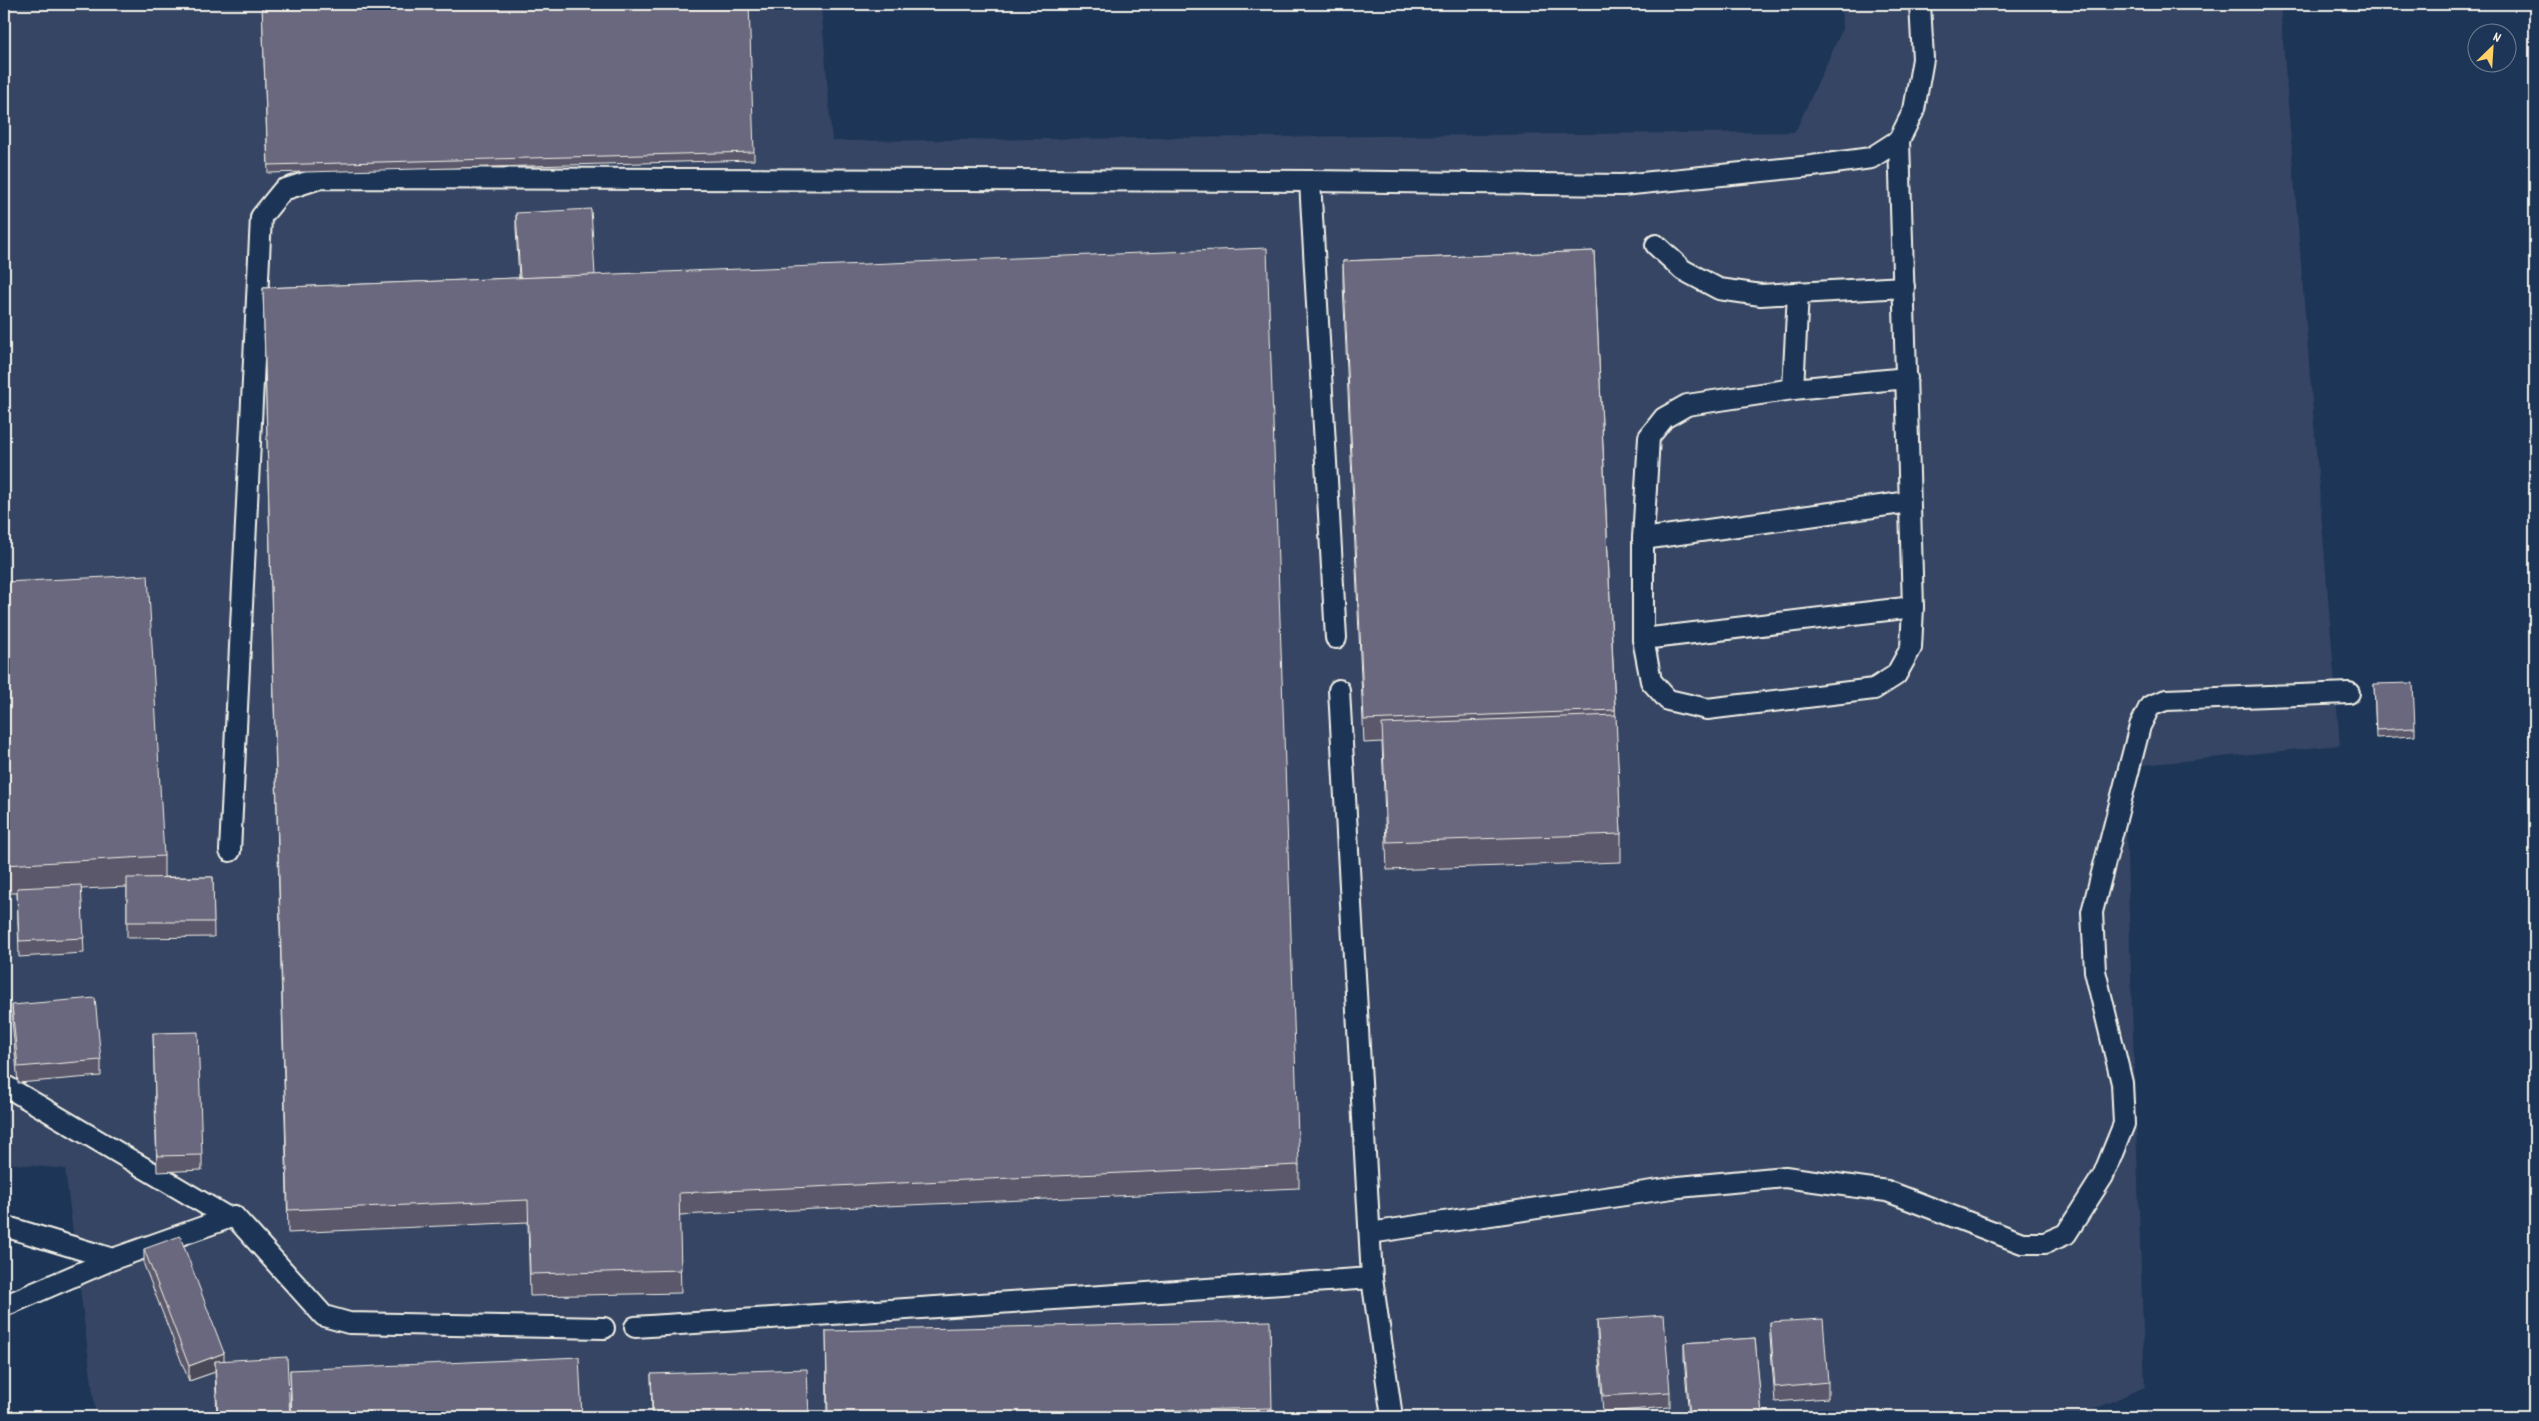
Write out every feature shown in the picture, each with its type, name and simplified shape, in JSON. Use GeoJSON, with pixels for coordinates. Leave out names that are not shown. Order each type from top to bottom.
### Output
{"type":"FeatureCollection","features":[{"type":"Feature","properties":{"kind":"lane"},"geometry":{"type":"LineString","coordinates":[[1907,378],[1792,390],[1687,405],[1664,418],[1649,437],[1643,539],[1643,639],[1651,681],[1668,700],[1707,709],[1874,689],[1896,675],[1911,648],[1910,502],[1907,378],[1900,140],[1914,110],[1923,59],[1920,4]]}},
{"type":"Feature","properties":{"kind":"lane"},"geometry":{"type":"LineString","coordinates":[[230,851],[262,217],[283,190],[320,178],[1310,181],[1622,185],[1871,158],[1900,140]]}},
{"type":"Feature","properties":{"kind":"lane"},"geometry":{"type":"LineString","coordinates":[[1310,181],[1336,638]]}},
{"type":"Feature","properties":{"kind":"lane"},"geometry":{"type":"LineString","coordinates":[[1656,245],[1683,270],[1719,289],[1761,295],[1904,287]]}},
{"type":"Feature","properties":{"kind":"lane"},"geometry":{"type":"LineString","coordinates":[[1792,390],[1798,293]]}},
{"type":"Feature","properties":{"kind":"lane"},"geometry":{"type":"LineString","coordinates":[[1643,539],[1910,502]]}},
{"type":"Feature","properties":{"kind":"lane"},"geometry":{"type":"LineString","coordinates":[[1643,639],[1912,607]]}},
{"type":"Feature","properties":{"kind":"lane"},"geometry":{"type":"LineString","coordinates":[[1339,690],[1372,1278],[1392,1417]]}},
{"type":"Feature","properties":{"kind":"lane"},"geometry":{"type":"LineString","coordinates":[[1370,1233],[1679,1187],[1785,1178],[1887,1191],[2022,1244],[2045,1243],[2066,1234],[2103,1176],[2124,1124],[2122,1083],[2095,971],[2092,912],[2140,726],[2150,706],[2166,700],[2349,694]]}},
{"type":"Feature","properties":{"kind":"lane"},"geometry":{"type":"LineString","coordinates":[[4,1085],[226,1216]]}},
{"type":"Feature","properties":{"kind":"lane"},"geometry":{"type":"LineString","coordinates":[[4,1306],[44,1291],[113,1259],[226,1216],[234,1216],[324,1316],[349,1323],[604,1328]]}},
{"type":"Feature","properties":{"kind":"lane"},"geometry":{"type":"LineString","coordinates":[[4,1226],[113,1259]]}},
{"type":"Feature","properties":{"kind":"lane"},"geometry":{"type":"LineString","coordinates":[[635,1327],[1372,1278]]}},
{"type":"Feature","properties":{"kind":"shaded area"},"geometry":{"type":"Polygon","coordinates":[[[4,4],[821,4],[832,141],[1795,132],[1842,30],[1841,4],[2280,4],[2340,745],[2124,767],[2145,1387],[2077,1417],[96,1417],[65,1169],[4,1163],[4,4]]]}},
{"type":"Feature","properties":{"kind":"building"},"geometry":{"type":"Polygon","coordinates":[[[262,4],[749,4],[754,152],[268,165],[262,4]]]}},
{"type":"Feature","properties":{"kind":"building"},"geometry":{"type":"Polygon","coordinates":[[[591,209],[595,275],[520,278],[516,213],[591,209]]]}},
{"type":"Feature","properties":{"kind":"building"},"geometry":{"type":"Polygon","coordinates":[[[1267,248],[1299,1165],[679,1193],[681,1270],[530,1274],[528,1200],[288,1210],[263,288],[1267,248]]]}},
{"type":"Feature","properties":{"kind":"building"},"geometry":{"type":"Polygon","coordinates":[[[1594,251],[1615,710],[1364,720],[1343,261],[1594,251]]]}},
{"type":"Feature","properties":{"kind":"building"},"geometry":{"type":"Polygon","coordinates":[[[148,575],[164,856],[4,865],[4,582],[148,575]]]}},
{"type":"Feature","properties":{"kind":"building"},"geometry":{"type":"Polygon","coordinates":[[[2413,683],[2415,728],[2376,730],[2374,684],[2413,683]]]}},
{"type":"Feature","properties":{"kind":"building"},"geometry":{"type":"Polygon","coordinates":[[[1616,715],[1621,834],[1387,842],[1382,724],[1616,715]]]}},
{"type":"Feature","properties":{"kind":"building"},"geometry":{"type":"Polygon","coordinates":[[[213,877],[214,922],[127,922],[127,878],[213,877]]]}},
{"type":"Feature","properties":{"kind":"building"},"geometry":{"type":"Polygon","coordinates":[[[81,885],[84,938],[19,941],[17,888],[81,885]]]}},
{"type":"Feature","properties":{"kind":"building"},"geometry":{"type":"Polygon","coordinates":[[[95,998],[101,1060],[18,1067],[12,1005],[95,998]]]}},
{"type":"Feature","properties":{"kind":"building"},"geometry":{"type":"Polygon","coordinates":[[[198,1032],[202,1155],[157,1156],[153,1033],[198,1032]]]}},
{"type":"Feature","properties":{"kind":"building"},"geometry":{"type":"Polygon","coordinates":[[[180,1236],[224,1353],[189,1366],[144,1249],[180,1236]]]}},
{"type":"Feature","properties":{"kind":"building"},"geometry":{"type":"Polygon","coordinates":[[[1664,1315],[1670,1392],[1603,1396],[1597,1320],[1664,1315]]]}},
{"type":"Feature","properties":{"kind":"building"},"geometry":{"type":"Polygon","coordinates":[[[1823,1319],[1828,1382],[1775,1387],[1770,1322],[1823,1319]]]}},
{"type":"Feature","properties":{"kind":"building"},"geometry":{"type":"Polygon","coordinates":[[[1270,1321],[1272,1408],[903,1417],[828,1417],[826,1331],[1270,1321]]]}},
{"type":"Feature","properties":{"kind":"building"},"geometry":{"type":"Polygon","coordinates":[[[1755,1338],[1762,1415],[1690,1417],[1684,1343],[1755,1338]]]}},
{"type":"Feature","properties":{"kind":"building"},"geometry":{"type":"Polygon","coordinates":[[[287,1357],[290,1417],[218,1417],[215,1361],[287,1357]]]}},
{"type":"Feature","properties":{"kind":"building"},"geometry":{"type":"Polygon","coordinates":[[[579,1357],[582,1417],[292,1417],[290,1370],[579,1357]]]}},
{"type":"Feature","properties":{"kind":"building"},"geometry":{"type":"Polygon","coordinates":[[[807,1369],[809,1417],[653,1417],[651,1374],[807,1369]]]}}]}
